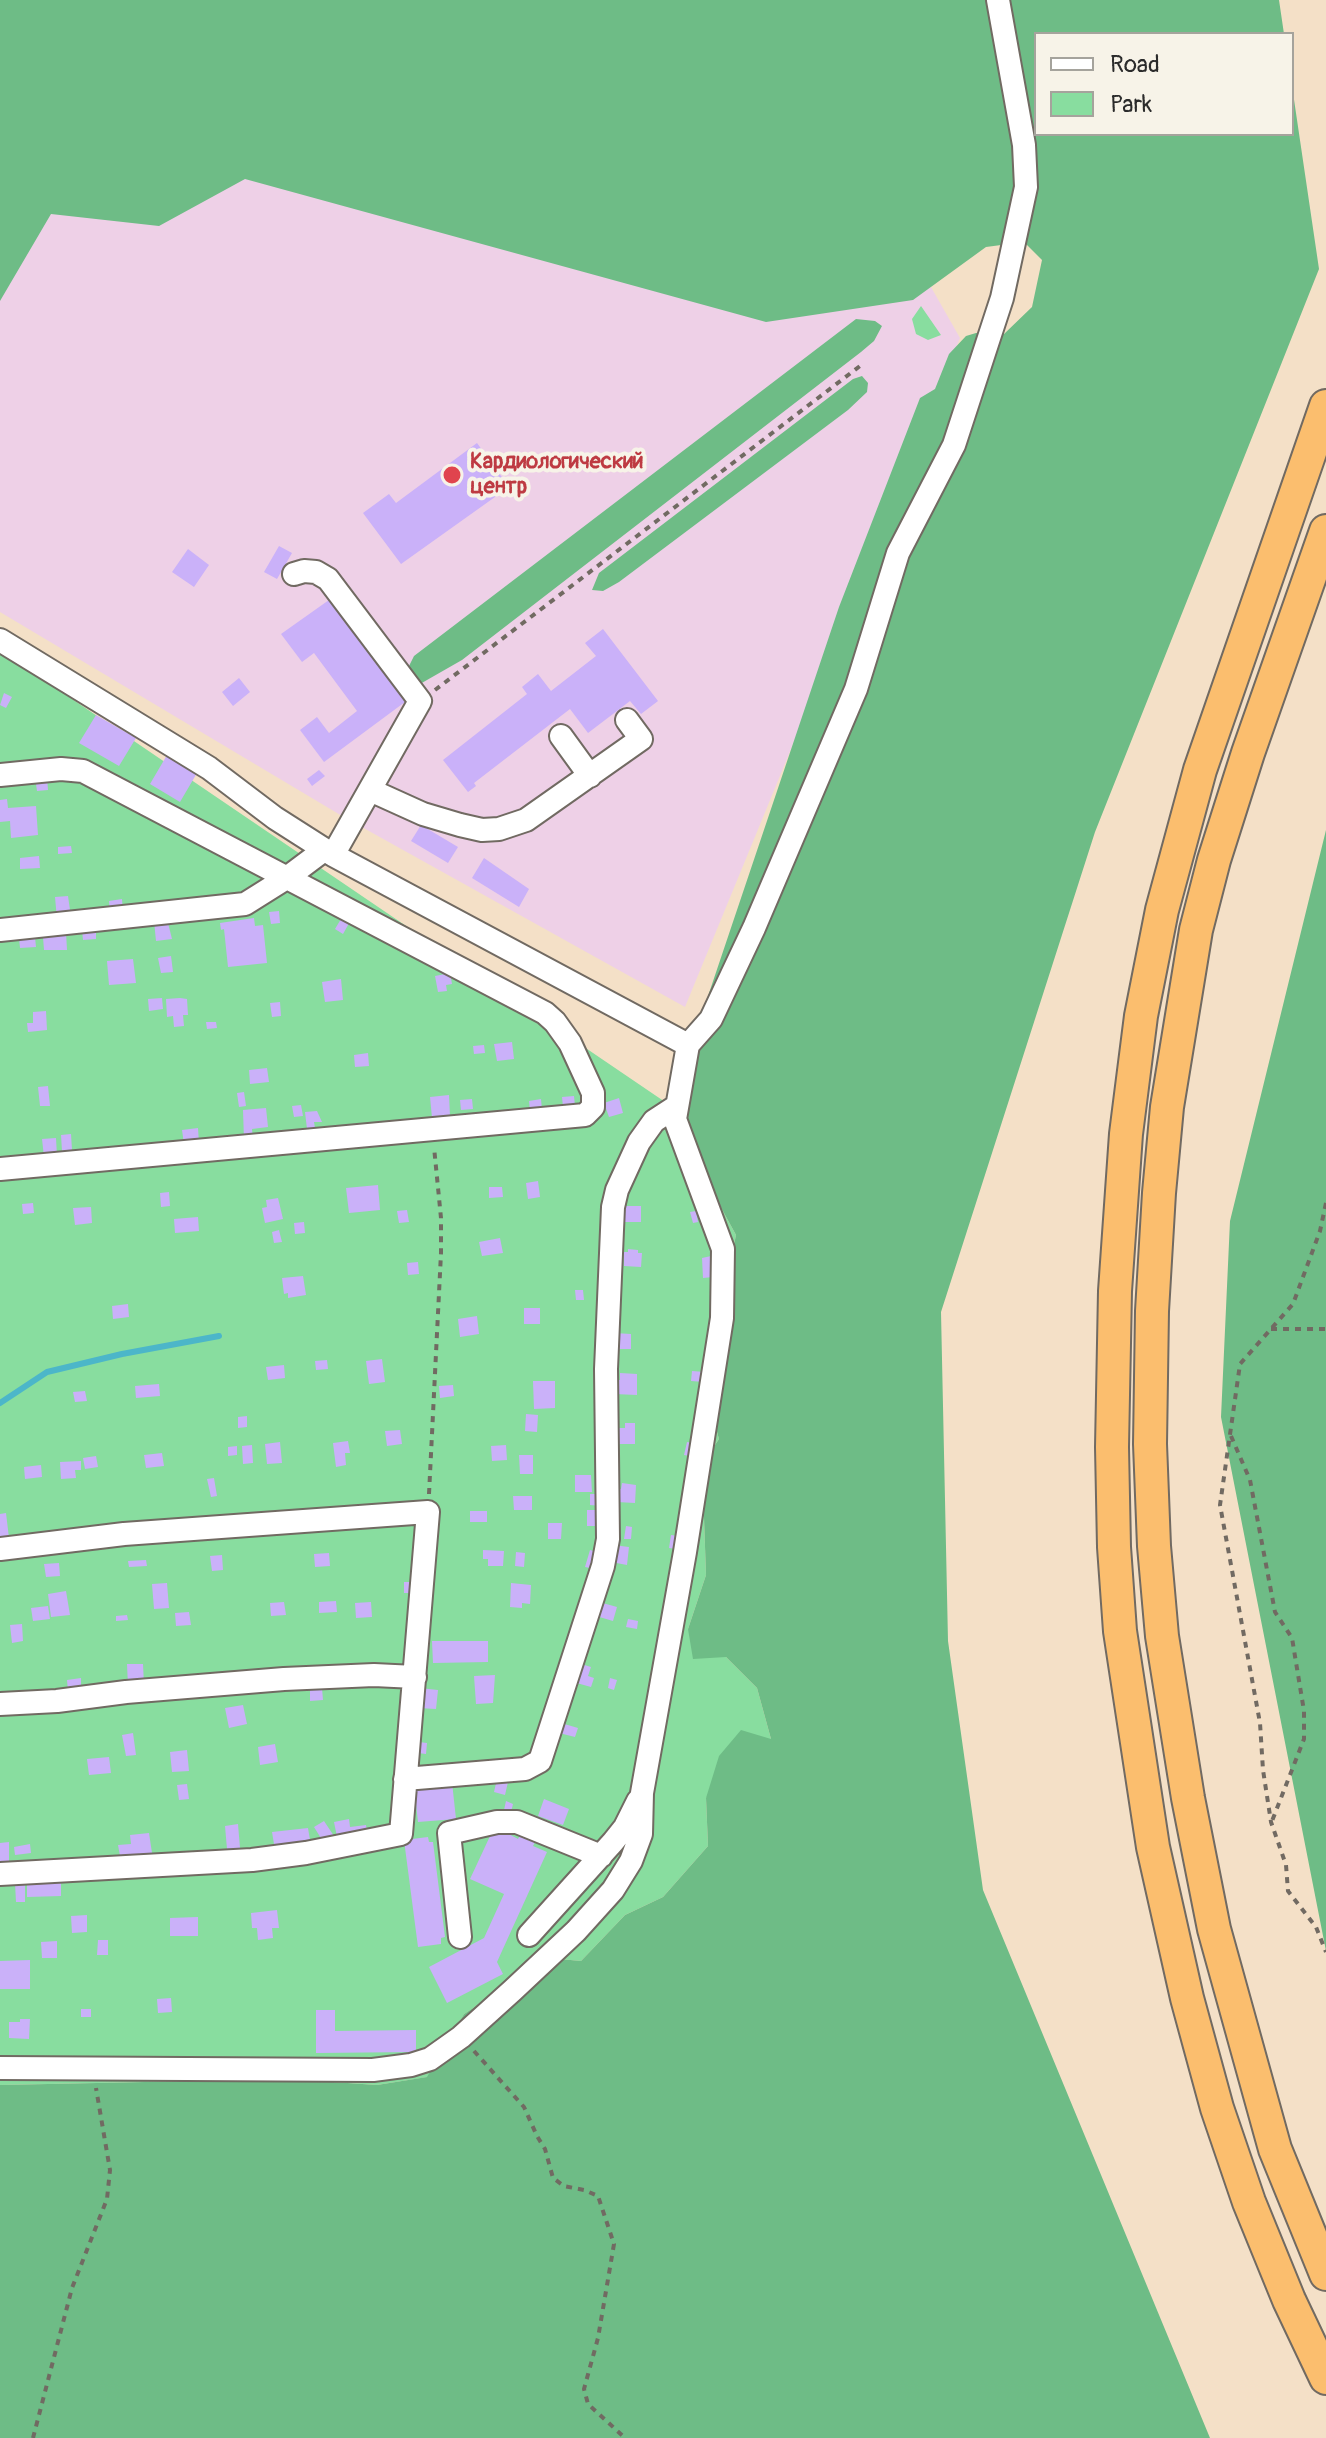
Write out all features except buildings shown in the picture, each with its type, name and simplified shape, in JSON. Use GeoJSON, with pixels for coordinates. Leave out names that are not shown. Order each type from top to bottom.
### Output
{"type":"FeatureCollection","features":[{"type":"Feature","properties":{"kind":"highway"},"geometry":{"type":"LineString","coordinates":[[1326,406],[1200,770],[1162,910],[1141,1016],[1126,1134],[1115,1291],[1112,1447],[1120,1631],[1153,1847],[1187,1998],[1217,2108],[1249,2202],[1289,2300],[1326,2378]]}},
{"type":"Feature","properties":{"kind":"highway"},"geometry":{"type":"LineString","coordinates":[[1326,531],[1244,767],[1214,860],[1196,930],[1167,1107],[1159,1193],[1152,1311],[1150,1444],[1162,1636],[1188,1798],[1214,1929],[1275,2149],[1326,2274]]}},
{"type":"Feature","properties":{"kind":"lane"},"geometry":{"type":"LineString","coordinates":[[0,2068],[373,2070],[430,2059],[461,2037],[576,1931],[613,1890],[631,1861],[641,1834],[642,1793],[722,1318],[723,1249],[682,1145],[675,1119],[688,1045],[711,1019],[754,928],[856,689],[898,553],[954,445],[1002,298],[1026,187],[1024,145],[998,0]]}},
{"type":"Feature","properties":{"kind":"lane"},"geometry":{"type":"LineString","coordinates":[[0,930],[245,904],[328,853],[370,790],[420,701],[328,579],[316,572],[294,574]]}},
{"type":"Feature","properties":{"kind":"lane"},"geometry":{"type":"LineString","coordinates":[[0,640],[209,768],[328,853],[688,1045]]}},
{"type":"Feature","properties":{"kind":"lane"},"geometry":{"type":"LineString","coordinates":[[370,790],[435,818],[482,830],[499,829],[526,820],[641,739],[627,720]]}},
{"type":"Feature","properties":{"kind":"lane"},"geometry":{"type":"LineString","coordinates":[[561,736],[590,776]]}},
{"type":"Feature","properties":{"kind":"lane"},"geometry":{"type":"LineString","coordinates":[[0,775],[61,769],[83,771],[545,1013],[570,1043],[593,1093],[593,1107],[585,1115],[0,1169]]}},
{"type":"Feature","properties":{"kind":"lane"},"geometry":{"type":"LineString","coordinates":[[405,1779],[525,1769],[540,1761],[603,1566],[608,1539],[606,1369],[615,1198],[639,1142],[654,1121],[677,1106]]}},
{"type":"Feature","properties":{"kind":"lane"},"geometry":{"type":"LineString","coordinates":[[0,1549],[124,1534],[428,1512],[401,1834],[252,1860],[0,1874]]}},
{"type":"Feature","properties":{"kind":"lane"},"geometry":{"type":"LineString","coordinates":[[0,1704],[284,1679],[374,1675],[415,1677]]}},
{"type":"Feature","properties":{"kind":"lane"},"geometry":{"type":"LineString","coordinates":[[529,1935],[625,1827],[642,1793]]}},
{"type":"Feature","properties":{"kind":"lane"},"geometry":{"type":"LineString","coordinates":[[460,1937],[449,1833],[497,1822],[517,1822],[601,1856]]}},
{"type":"Feature","properties":{"kind":"path"},"geometry":{"type":"LineString","coordinates":[[420,701],[860,366]]}},
{"type":"Feature","properties":{"kind":"path"},"geometry":{"type":"LineString","coordinates":[[428,1512],[441,1253],[441,1218],[432,1129]]}},
{"type":"Feature","properties":{"kind":"path"},"geometry":{"type":"LineString","coordinates":[[1326,1203],[1320,1231],[1293,1304],[1240,1364],[1220,1505],[1260,1723],[1271,1822],[1286,1865],[1288,1891],[1316,1927],[1326,1952]]}},
{"type":"Feature","properties":{"kind":"path"},"geometry":{"type":"LineString","coordinates":[[1271,1329],[1326,1329]]}},
{"type":"Feature","properties":{"kind":"path"},"geometry":{"type":"LineString","coordinates":[[1230,1434],[1250,1480],[1275,1612],[1292,1638],[1304,1711],[1304,1739],[1271,1822]]}},
{"type":"Feature","properties":{"kind":"path"},"geometry":{"type":"LineString","coordinates":[[461,2037],[524,2107],[545,2149],[553,2178],[564,2186],[598,2196],[614,2244],[598,2338],[584,2389],[588,2404],[625,2438]]}},
{"type":"Feature","properties":{"kind":"path"},"geometry":{"type":"LineString","coordinates":[[33,2438],[72,2288],[107,2199],[110,2170],[93,2069]]}},
{"type":"Feature","properties":{"kind":"shaded area","name":"Кардиологический центр"},"geometry":{"type":"Polygon","coordinates":[[[32,83],[931,287],[960,338],[685,1007],[342,816],[0,612],[0,152],[32,83]]]}},
{"type":"Feature","properties":{"kind":"green space"},"geometry":{"type":"Polygon","coordinates":[[[0,0],[1279,0],[1284,32],[1034,32],[1034,136],[1294,136],[1294,100],[1319,269],[1095,832],[941,1312],[948,1641],[983,1890],[1210,2438],[0,2438],[0,2085],[289,2079],[377,2085],[427,2077],[464,2014],[549,1958],[581,1961],[625,1915],[663,1897],[708,1846],[706,1798],[719,1756],[741,1730],[771,1739],[757,1688],[726,1657],[693,1659],[688,1629],[706,1575],[704,1518],[689,1492],[700,1467],[719,1439],[709,1404],[715,1336],[736,1235],[694,1158],[671,1106],[839,607],[920,398],[935,389],[949,354],[966,336],[976,333],[1004,334],[1032,307],[1042,260],[1024,242],[986,247],[913,300],[766,322],[245,179],[159,226],[51,214],[0,301],[0,0]]]}},
{"type":"Feature","properties":{"kind":"green space"},"geometry":{"type":"Polygon","coordinates":[[[921,306],[941,335],[928,340],[916,334],[912,319],[921,306]]]}},
{"type":"Feature","properties":{"kind":"green space"},"geometry":{"type":"Polygon","coordinates":[[[856,319],[875,321],[882,326],[874,341],[861,352],[462,660],[420,684],[408,668],[414,656],[856,319]]]}},
{"type":"Feature","properties":{"kind":"green space"},"geometry":{"type":"Polygon","coordinates":[[[862,376],[868,383],[867,392],[848,410],[619,582],[603,591],[592,590],[599,573],[853,379],[862,376]]]}},
{"type":"Feature","properties":{"kind":"green space"},"geometry":{"type":"Polygon","coordinates":[[[0,650],[671,1106],[694,1158],[736,1235],[715,1335],[709,1404],[719,1439],[700,1467],[689,1491],[704,1518],[706,1575],[688,1629],[726,1657],[757,1688],[771,1739],[706,1798],[708,1846],[663,1897],[625,1915],[581,1961],[549,1958],[464,2014],[428,2077],[377,2085],[289,2079],[0,2085],[0,650]]]}},
{"type":"Feature","properties":{"kind":"green space"},"geometry":{"type":"Polygon","coordinates":[[[1326,830],[1326,1951],[1221,1417],[1230,1221],[1326,830]]]}},
{"type":"Feature","properties":{"kind":"waterway"},"geometry":{"type":"LineString","coordinates":[[0,1403],[47,1372],[219,1336]]}},
{"type":"Feature","properties":{"kind":"place","name":"Кардиологический центр"},"geometry":{"type":"Point","coordinates":[452,475]}}]}
